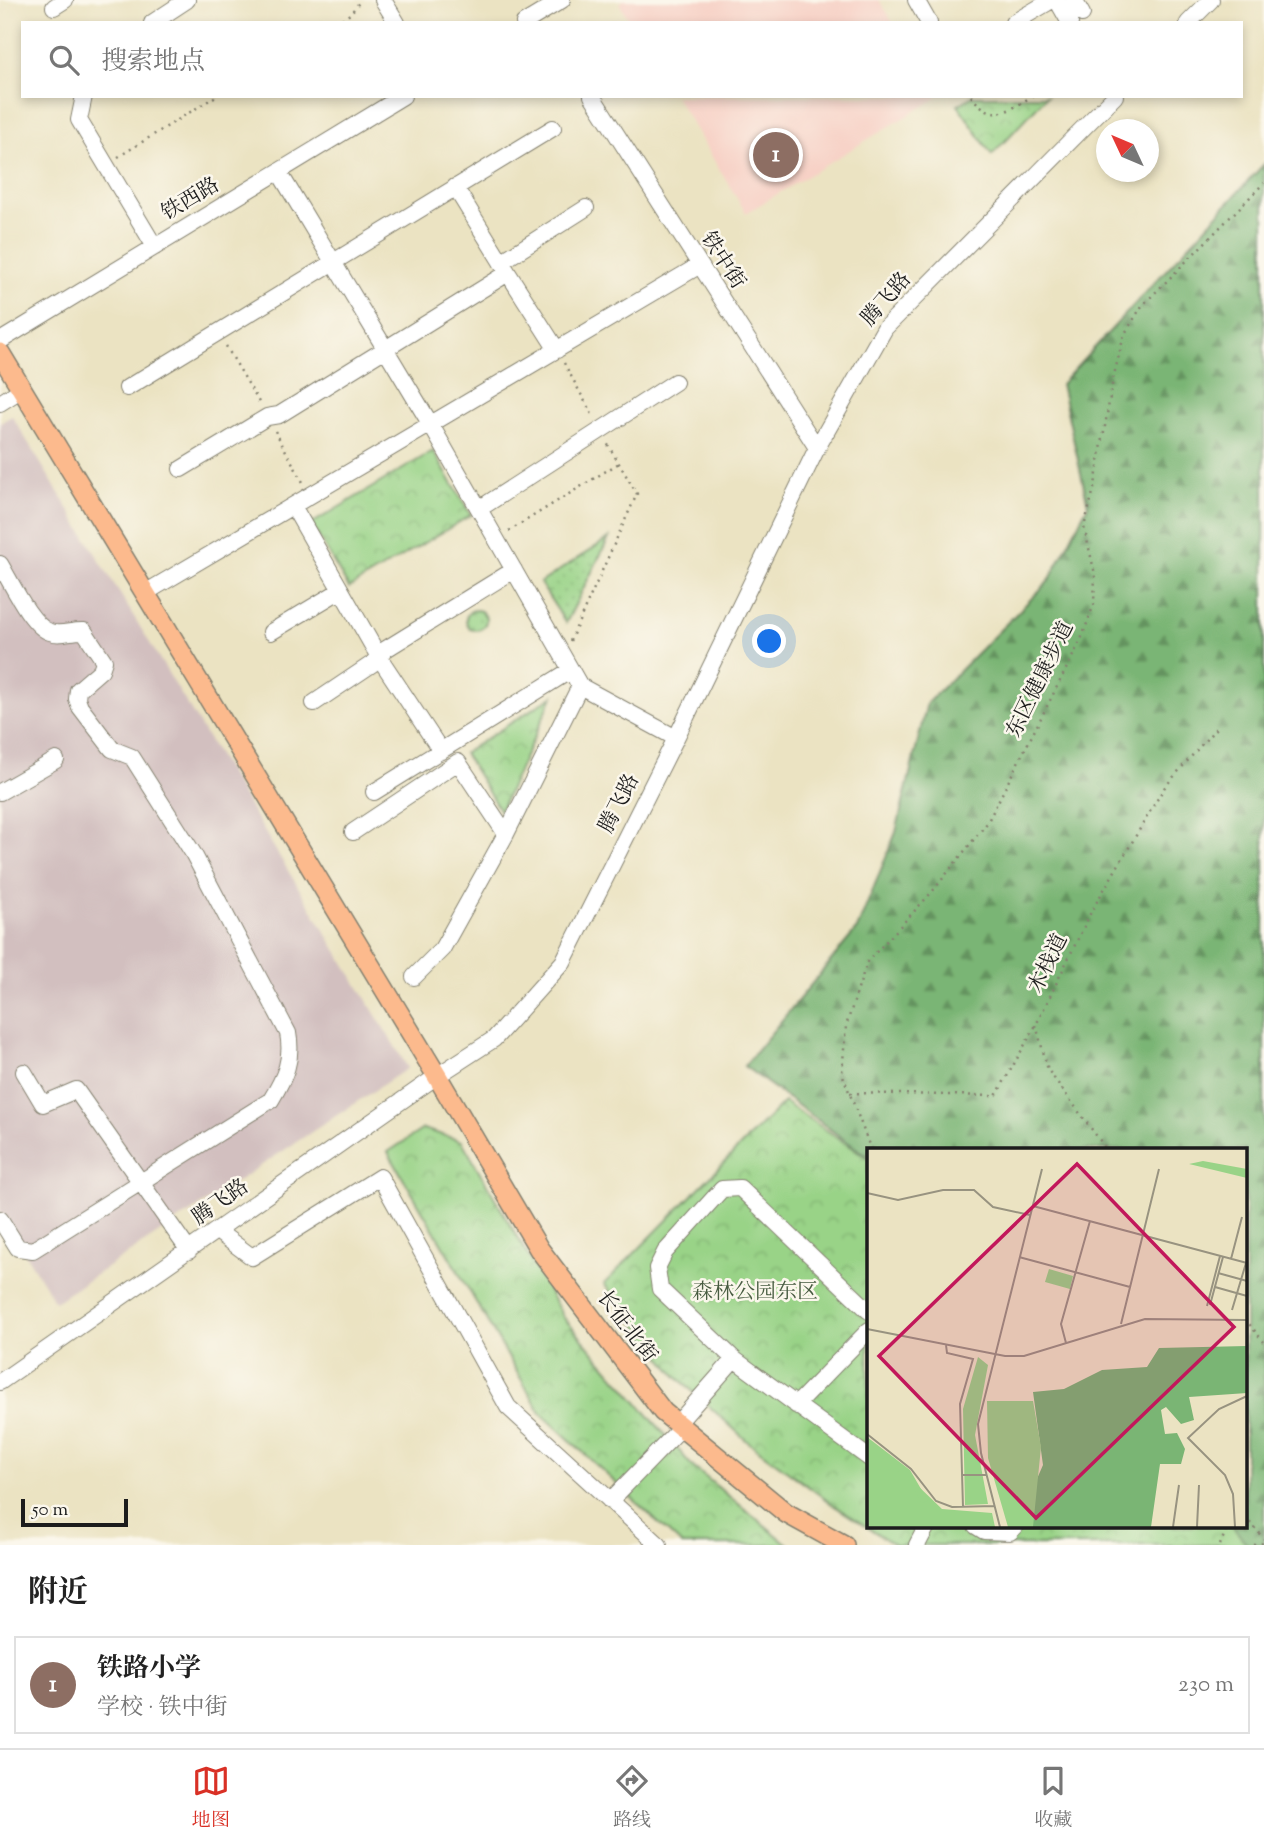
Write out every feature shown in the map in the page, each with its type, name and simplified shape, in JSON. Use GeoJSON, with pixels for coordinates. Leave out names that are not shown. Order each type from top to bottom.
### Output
{"type":"FeatureCollection","features":[{"type":"Feature","properties":{"kind":"main road","name":"长征北街"},"geometry":{"type":"LineString","coordinates":[[0,353],[437,1076],[539,1250],[663,1412],[786,1513],[844,1545]]}},
{"type":"Feature","properties":{"kind":"street"},"geometry":{"type":"LineString","coordinates":[[155,21],[187,0]]}},
{"type":"Feature","properties":{"kind":"street"},"geometry":{"type":"LineString","coordinates":[[383,0],[396,21]]}},
{"type":"Feature","properties":{"kind":"street"},"geometry":{"type":"LineString","coordinates":[[538,12],[562,0]]}},
{"type":"Feature","properties":{"kind":"street"},"geometry":{"type":"LineString","coordinates":[[916,0],[928,21]]}},
{"type":"Feature","properties":{"kind":"street"},"geometry":{"type":"LineString","coordinates":[[1017,21],[1054,0],[1075,12]]}},
{"type":"Feature","properties":{"kind":"street"},"geometry":{"type":"LineString","coordinates":[[1190,21],[1211,0]]}},
{"type":"Feature","properties":{"kind":"street"},"geometry":{"type":"LineString","coordinates":[[83,98],[79,120],[155,247]]}},
{"type":"Feature","properties":{"kind":"street","name":"铁西路"},"geometry":{"type":"LineString","coordinates":[[0,341],[400,98]]}},
{"type":"Feature","properties":{"kind":"street","name":"铁中街"},"geometry":{"type":"LineString","coordinates":[[593,98],[817,448]]}},
{"type":"Feature","properties":{"kind":"street","name":"腾飞路"},"geometry":{"type":"LineString","coordinates":[[0,1382],[437,1076],[494,1039],[564,962],[817,448],[885,328],[1113,98]]}},
{"type":"Feature","properties":{"kind":"street"},"geometry":{"type":"LineString","coordinates":[[127,388],[553,128]]}},
{"type":"Feature","properties":{"kind":"street"},"geometry":{"type":"LineString","coordinates":[[279,172],[431,425],[580,686],[676,738]]}},
{"type":"Feature","properties":{"kind":"street"},"geometry":{"type":"LineString","coordinates":[[455,187],[557,350]]}},
{"type":"Feature","properties":{"kind":"street"},"geometry":{"type":"LineString","coordinates":[[181,469],[267,417],[279,415],[385,349],[505,268],[586,208]]}},
{"type":"Feature","properties":{"kind":"street"},"geometry":{"type":"LineString","coordinates":[[145,593],[700,265]]}},
{"type":"Feature","properties":{"kind":"street"},"geometry":{"type":"LineString","coordinates":[[478,509],[675,382]]}},
{"type":"Feature","properties":{"kind":"street"},"geometry":{"type":"LineString","coordinates":[[0,403],[22,389]]}},
{"type":"Feature","properties":{"kind":"street"},"geometry":{"type":"LineString","coordinates":[[293,506],[379,657],[441,751]]}},
{"type":"Feature","properties":{"kind":"street"},"geometry":{"type":"LineString","coordinates":[[0,564],[38,625],[52,634],[84,631],[104,660],[101,670],[78,690],[80,707],[112,749],[132,757],[193,853],[288,1033],[291,1052],[281,1084],[271,1100],[33,1250],[18,1248],[0,1219]]}},
{"type":"Feature","properties":{"kind":"street"},"geometry":{"type":"LineString","coordinates":[[314,703],[372,664],[386,649],[513,570]]}},
{"type":"Feature","properties":{"kind":"street"},"geometry":{"type":"LineString","coordinates":[[271,632],[341,590]]}},
{"type":"Feature","properties":{"kind":"street"},"geometry":{"type":"LineString","coordinates":[[374,792],[441,751],[567,664]]}},
{"type":"Feature","properties":{"kind":"street"},"geometry":{"type":"LineString","coordinates":[[414,976],[442,949],[506,834],[580,686]]}},
{"type":"Feature","properties":{"kind":"street"},"geometry":{"type":"LineString","coordinates":[[0,792],[56,760]]}},
{"type":"Feature","properties":{"kind":"street"},"geometry":{"type":"LineString","coordinates":[[353,832],[458,762],[506,834]]}},
{"type":"Feature","properties":{"kind":"street"},"geometry":{"type":"LineString","coordinates":[[24,1072],[43,1104],[76,1090],[189,1251]]}},
{"type":"Feature","properties":{"kind":"street"},"geometry":{"type":"LineString","coordinates":[[217,1231],[253,1257],[380,1177],[508,1407],[659,1545]]}},
{"type":"Feature","properties":{"kind":"street"},"geometry":{"type":"LineString","coordinates":[[867,1309],[740,1188],[722,1189],[665,1252],[657,1268],[660,1289],[734,1359],[867,1457]]}},
{"type":"Feature","properties":{"kind":"street"},"geometry":{"type":"LineString","coordinates":[[796,1405],[867,1332]]}},
{"type":"Feature","properties":{"kind":"street"},"geometry":{"type":"LineString","coordinates":[[610,1501],[679,1426],[734,1359]]}},
{"type":"Feature","properties":{"kind":"street"},"geometry":{"type":"LineString","coordinates":[[917,1545],[926,1528]]}},
{"type":"Feature","properties":{"kind":"street"},"geometry":{"type":"LineString","coordinates":[[979,1528],[984,1531],[1010,1532],[1014,1528]]}},
{"type":"Feature","properties":{"kind":"path"},"geometry":{"type":"LineString","coordinates":[[340,21],[350,14],[361,0]]}},
{"type":"Feature","properties":{"kind":"path"},"geometry":{"type":"LineString","coordinates":[[105,164],[213,98]]}},
{"type":"Feature","properties":{"kind":"path"},"geometry":{"type":"LineString","coordinates":[[973,98],[984,109],[996,113],[1009,111],[1029,98]]}},
{"type":"Feature","properties":{"kind":"path","name":"东区健康步道"},"geometry":{"type":"LineString","coordinates":[[870,1148],[842,1073],[846,1026],[867,962],[932,892],[987,823],[1081,640],[1094,604],[1095,574],[1084,527],[1095,485],[1113,379],[1124,335],[1142,306],[1264,183]]}},
{"type":"Feature","properties":{"kind":"path"},"geometry":{"type":"LineString","coordinates":[[218,332],[311,496]]}},
{"type":"Feature","properties":{"kind":"path"},"geometry":{"type":"LineString","coordinates":[[557,350],[637,494],[567,664]]}},
{"type":"Feature","properties":{"kind":"path"},"geometry":{"type":"LineString","coordinates":[[496,539],[619,463]]}},
{"type":"Feature","properties":{"kind":"path","name":"木栈道"},"geometry":{"type":"LineString","coordinates":[[850,1093],[996,1096],[1036,1025],[1092,910],[1164,788],[1216,728]]}},
{"type":"Feature","properties":{"kind":"path"},"geometry":{"type":"LineString","coordinates":[[1036,1025],[1048,1070],[1106,1148]]}},
{"type":"Feature","properties":{"kind":"path"},"geometry":{"type":"LineString","coordinates":[[1246,1319],[1264,1342]]}},
{"type":"Feature","properties":{"kind":"path"},"geometry":{"type":"LineString","coordinates":[[1246,1518],[1264,1541],[1254,1545]]}},
{"type":"Feature","properties":{"kind":"path"},"geometry":{"type":"LineString","coordinates":[[1220,1545],[1227,1528]]}},
{"type":"Feature","properties":{"kind":"shaded area"},"geometry":{"type":"Polygon","coordinates":[[[624,0],[879,0],[892,21],[630,21],[619,3],[624,0]]]}},
{"type":"Feature","properties":{"kind":"shaded area"},"geometry":{"type":"Polygon","coordinates":[[[676,98],[936,98],[746,213],[676,98]]]}},
{"type":"Feature","properties":{"kind":"shaded area"},"geometry":{"type":"Polygon","coordinates":[[[12,416],[408,1068],[55,1302],[0,1213],[0,423],[12,416]]]}},
{"type":"Feature","properties":{"kind":"green space"},"geometry":{"type":"Polygon","coordinates":[[[970,98],[1045,98],[992,155],[958,105],[970,98]]]}},
{"type":"Feature","properties":{"kind":"green space"},"geometry":{"type":"Polygon","coordinates":[[[1264,164],[1264,1545],[1243,1545],[1227,1528],[1246,1528],[1246,1148],[867,1148],[867,1156],[744,1066],[857,929],[896,832],[927,703],[1049,581],[1088,505],[1061,384],[1264,164]]]}},
{"type":"Feature","properties":{"kind":"green space"},"geometry":{"type":"Polygon","coordinates":[[[433,451],[471,515],[349,588],[311,524],[433,451]]]}},
{"type":"Feature","properties":{"kind":"green space"},"geometry":{"type":"Polygon","coordinates":[[[609,538],[566,623],[540,583],[609,538]]]}},
{"type":"Feature","properties":{"kind":"green space"},"geometry":{"type":"Polygon","coordinates":[[[476,610],[483,613],[486,620],[483,627],[476,630],[469,627],[466,620],[469,613],[476,610]]]}},
{"type":"Feature","properties":{"kind":"green space"},"geometry":{"type":"Polygon","coordinates":[[[553,696],[500,811],[464,753],[553,696]]]}},
{"type":"Feature","properties":{"kind":"green space","name":"森林公园东区"},"geometry":{"type":"Polygon","coordinates":[[[784,1102],[867,1157],[867,1527],[747,1441],[677,1377],[604,1284],[784,1102]]]}},
{"type":"Feature","properties":{"kind":"green space"},"geometry":{"type":"Polygon","coordinates":[[[423,1129],[462,1141],[564,1318],[693,1467],[789,1545],[682,1545],[541,1413],[388,1152],[423,1129]]]}},
{"type":"Feature","properties":{"kind":"green space","name":"森林公园东区"},"geometry":{"type":"Polygon","coordinates":[[[869,1528],[1234,1528],[1248,1545],[895,1545],[869,1528]]]}},
{"type":"Feature","properties":{"kind":"place","name":"铁路小学"},"geometry":{"type":"Point","coordinates":[776,155]}}]}
